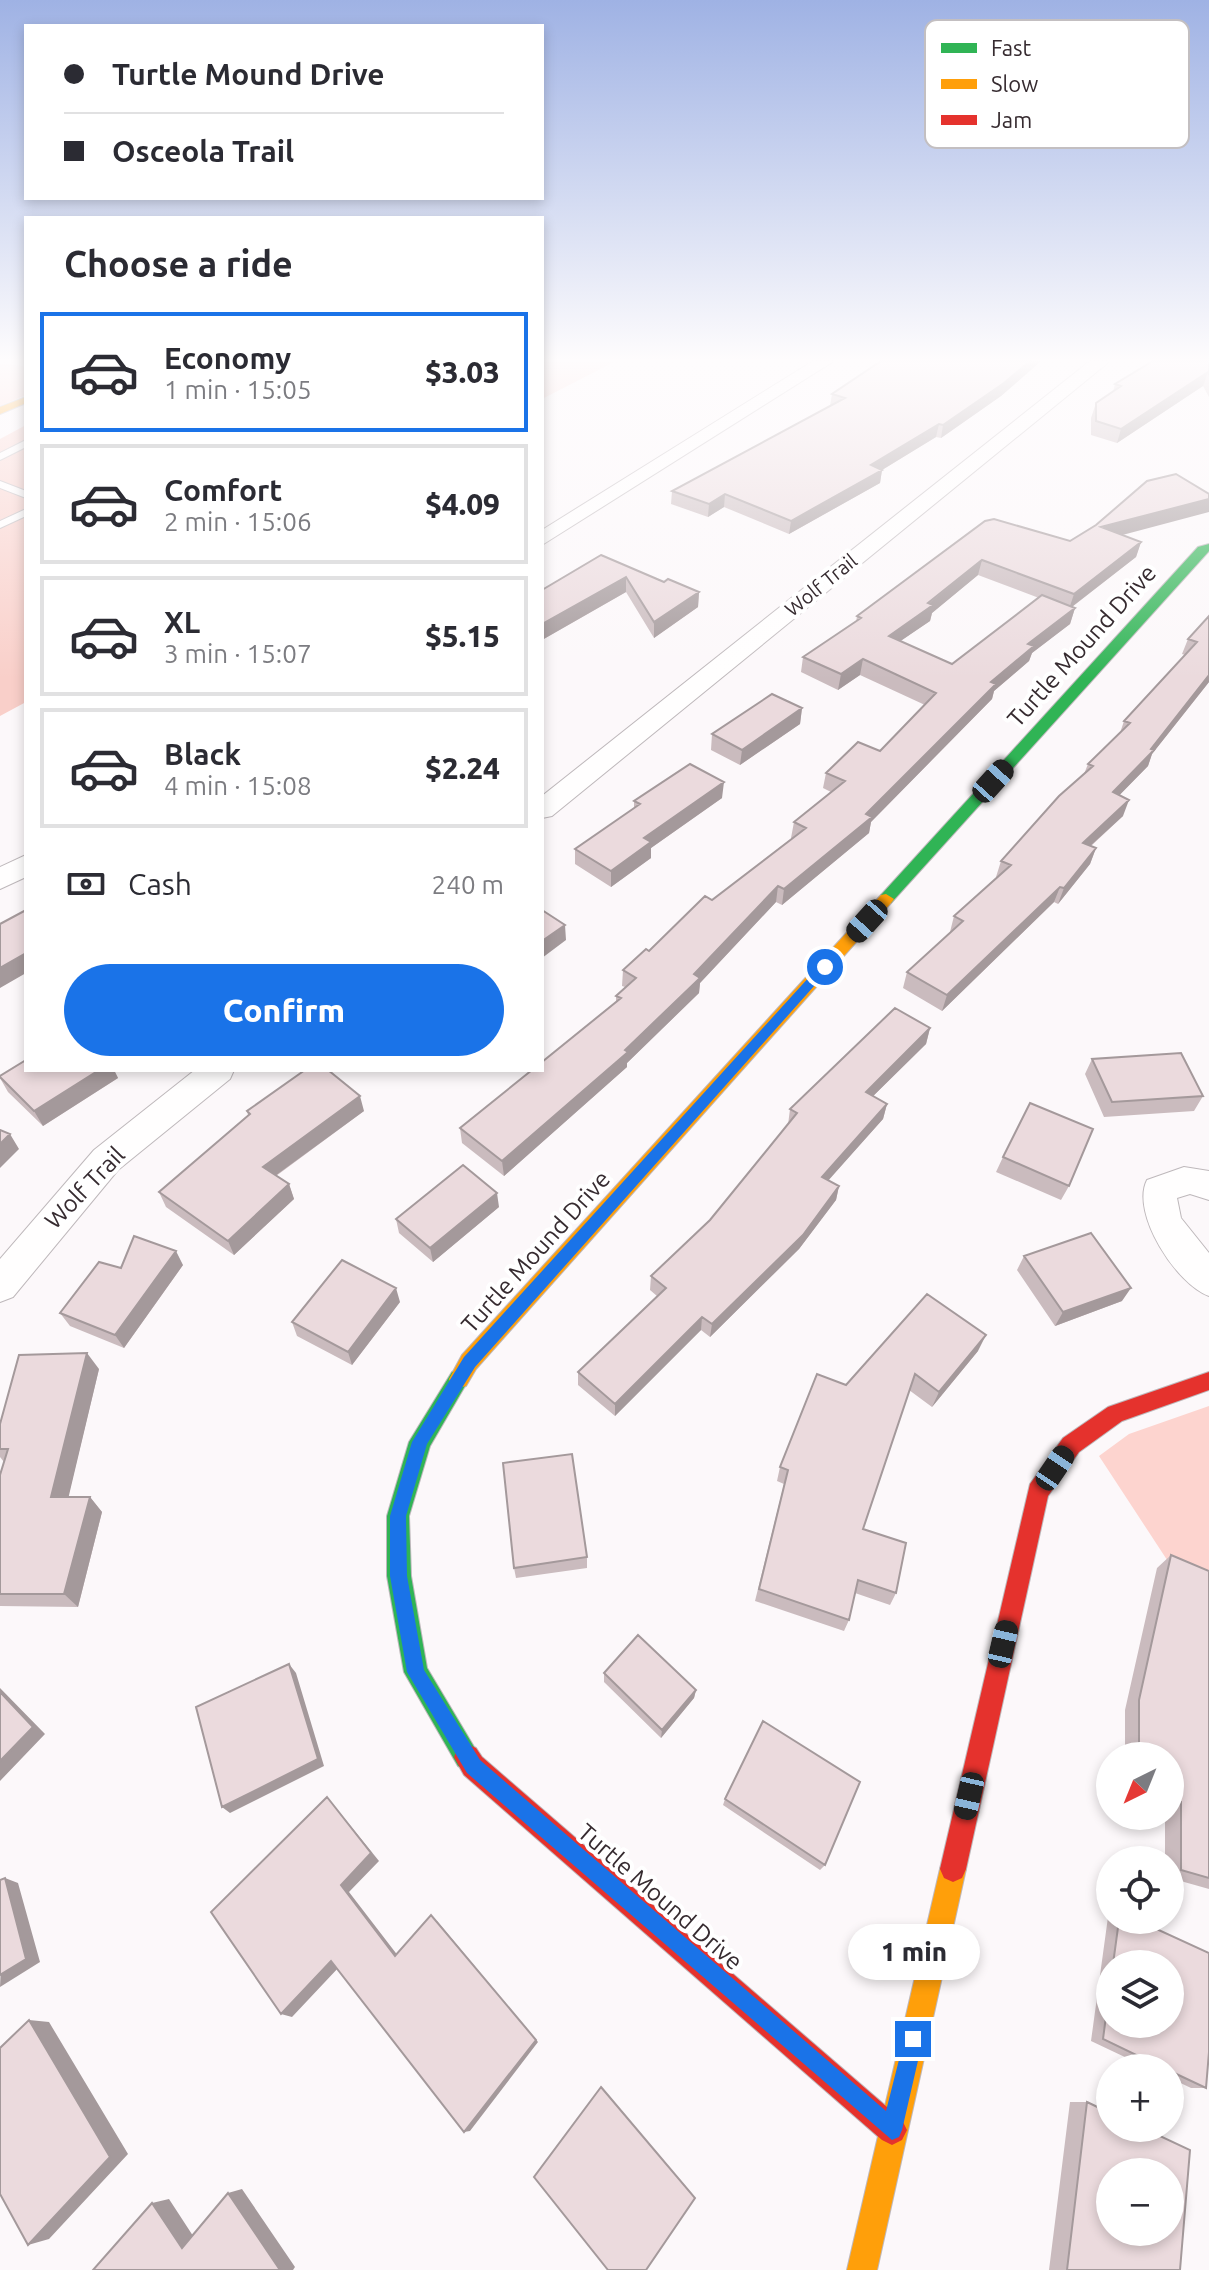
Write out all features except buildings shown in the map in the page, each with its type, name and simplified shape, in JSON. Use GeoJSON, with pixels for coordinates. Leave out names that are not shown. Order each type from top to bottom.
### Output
{"type":"FeatureCollection","features":[{"type":"Feature","properties":{"kind":"street"},"geometry":{"type":"LineString","coordinates":[[544,538],[657,467]]}},
{"type":"Feature","properties":{"kind":"street","name":"Wolf Trail"},"geometry":{"type":"LineString","coordinates":[[544,808],[969,467]]}},
{"type":"Feature","properties":{"kind":"street","name":"Turtle Mound Drive"},"geometry":{"type":"LineString","coordinates":[[892,2130],[473,1766],[416,1672],[399,1576],[398,1516],[420,1442],[469,1362],[1202,549],[1209,547]]}},
{"type":"Feature","properties":{"kind":"street"},"geometry":{"type":"LineString","coordinates":[[0,880],[24,865]]}},
{"type":"Feature","properties":{"kind":"street","name":"Wolf Trail"},"geometry":{"type":"LineString","coordinates":[[0,1286],[106,1160],[216,1072]]}},
{"type":"Feature","properties":{"kind":"street"},"geometry":{"type":"LineString","coordinates":[[1209,1186],[1202,1181],[1178,1180],[1159,1190],[1157,1206],[1168,1228],[1209,1280]]}},
{"type":"Feature","properties":{"kind":"street"},"geometry":{"type":"LineString","coordinates":[[862,2270],[1038,1492],[1071,1445],[1115,1414],[1209,1381]]}},
{"type":"Feature","properties":{"kind":"lane"},"geometry":{"type":"LineString","coordinates":[[0,484],[24,494]]}},
{"type":"Feature","properties":{"kind":"lane"},"geometry":{"type":"LineString","coordinates":[[0,525],[24,513]]}},
{"type":"Feature","properties":{"kind":"shaded area"},"geometry":{"type":"Polygon","coordinates":[[[0,467],[24,467],[24,703],[0,716],[0,467]]]}},
{"type":"Feature","properties":{"kind":"shaded area"},"geometry":{"type":"Polygon","coordinates":[[[1209,1406],[1209,1624],[1099,1456],[1129,1434],[1209,1406]]]}},
{"type":"Feature","properties":{"kind":"traffic: fast"},"geometry":{"type":"LineString","coordinates":[[886,899],[1202,549],[1209,547]]}},
{"type":"Feature","properties":{"kind":"traffic: fast"},"geometry":{"type":"LineString","coordinates":[[459,1379],[420,1442],[398,1516],[399,1576],[416,1672],[467,1757]]}},
{"type":"Feature","properties":{"kind":"traffic: slow"},"geometry":{"type":"LineString","coordinates":[[459,1379],[469,1362],[886,899]]}},
{"type":"Feature","properties":{"kind":"traffic: slow"},"geometry":{"type":"LineString","coordinates":[[862,2270],[953,1869]]}},
{"type":"Feature","properties":{"kind":"traffic: jam"},"geometry":{"type":"LineString","coordinates":[[953,1869],[1038,1492],[1071,1445],[1115,1414],[1209,1381]]}},
{"type":"Feature","properties":{"kind":"traffic: jam"},"geometry":{"type":"LineString","coordinates":[[467,1757],[473,1766],[892,2130]]}},
{"type":"Feature","properties":{"kind":"route"},"geometry":{"type":"LineString","coordinates":[[825,967],[469,1362],[420,1442],[398,1516],[399,1576],[416,1672],[473,1766],[892,2130],[913,2039]]}}]}
